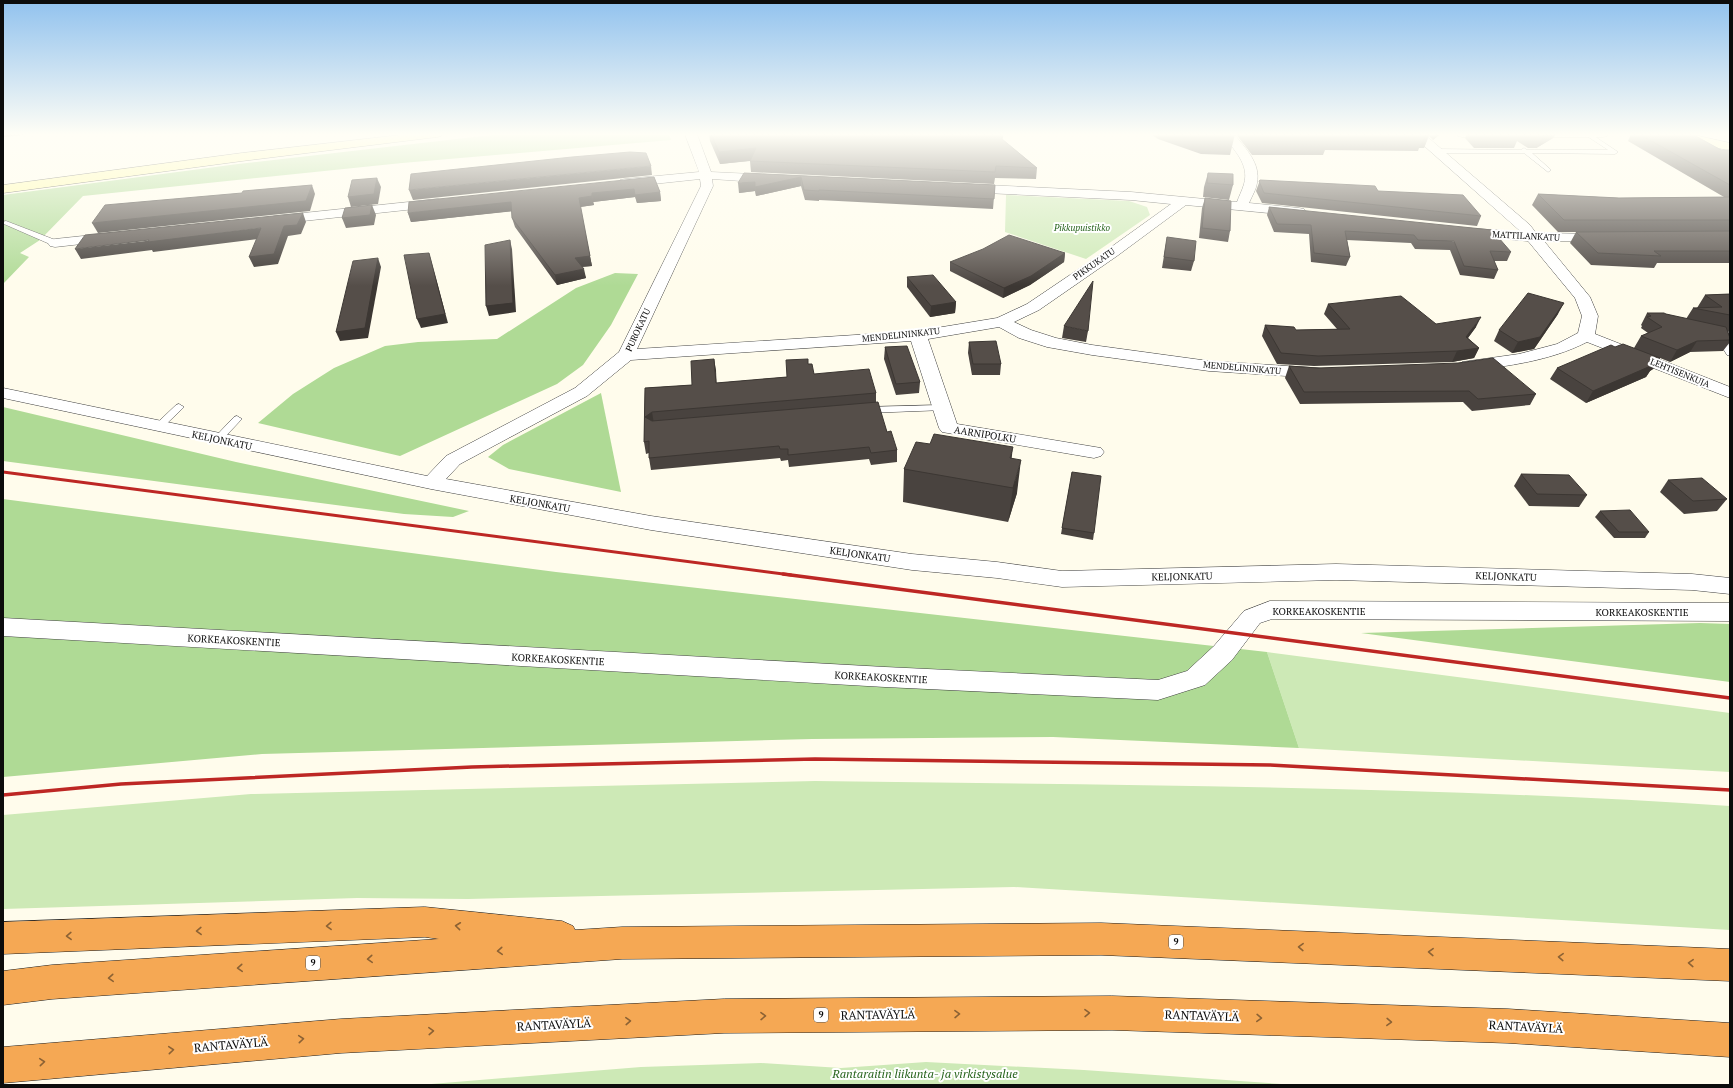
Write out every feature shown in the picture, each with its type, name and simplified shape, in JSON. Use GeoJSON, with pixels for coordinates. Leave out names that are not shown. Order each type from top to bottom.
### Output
{"type":"FeatureCollection","features":[{"type":"Feature","properties":{"kind":"highway"},"geometry":{"type":"LineString","coordinates":[[3,938],[425,922],[622,944]]}},
{"type":"Feature","properties":{"kind":"highway","name":"9"},"geometry":{"type":"LineString","coordinates":[[3,988],[52,982],[328,962],[622,944],[1101,939],[1730,965]]}},
{"type":"Feature","properties":{"kind":"highway","name":"RANTAVÄYLÄ"},"geometry":{"type":"LineString","coordinates":[[3,1065],[341,1036],[724,1016],[1112,1013],[1508,1026],[1730,1040]]}},
{"type":"Feature","properties":{"kind":"main road"},"geometry":{"type":"LineString","coordinates":[[3,188],[28,185]]}},
{"type":"Feature","properties":{"kind":"street","name":"PUROKATU"},"geometry":{"type":"LineString","coordinates":[[431,483],[453,460],[581,392],[626,355],[707,185]]}},
{"type":"Feature","properties":{"kind":"street"},"geometry":{"type":"LineString","coordinates":[[1242,206],[1243,199],[1250,185]]}},
{"type":"Feature","properties":{"kind":"street"},"geometry":{"type":"LineString","coordinates":[[1452,368],[1519,359],[1563,348],[1586,336],[1590,316],[1582,297],[1525,228],[1475,185]]}},
{"type":"Feature","properties":{"kind":"street"},"geometry":{"type":"LineString","coordinates":[[956,187],[1131,196],[1311,214]]}},
{"type":"Feature","properties":{"kind":"street","name":"PIKKUKATU"},"geometry":{"type":"LineString","coordinates":[[1001,322],[1033,307],[1112,253],[1183,200]]}},
{"type":"Feature","properties":{"kind":"street"},"geometry":{"type":"LineString","coordinates":[[261,221],[452,201]]}},
{"type":"Feature","properties":{"kind":"street","name":"MATTILANKATU"},"geometry":{"type":"LineString","coordinates":[[1455,230],[1532,237],[1620,237]]}},
{"type":"Feature","properties":{"kind":"street"},"geometry":{"type":"LineString","coordinates":[[55,243],[126,236]]}},
{"type":"Feature","properties":{"kind":"street","name":"MENDELININKATU"},"geometry":{"type":"LineString","coordinates":[[626,355],[918,336],[1001,322],[1025,334],[1053,343],[1092,350],[1209,366],[1314,374],[1337,372]]}},
{"type":"Feature","properties":{"kind":"street","name":"AARNIPOLKU"},"geometry":{"type":"LineString","coordinates":[[918,336],[950,428],[1094,452]]}},
{"type":"Feature","properties":{"kind":"street","name":"LEHTISENKUJA"},"geometry":{"type":"LineString","coordinates":[[1586,336],[1730,393]]}},
{"type":"Feature","properties":{"kind":"street","name":"KELJONKATU"},"geometry":{"type":"LineString","coordinates":[[3,393],[158,427],[431,483],[651,523],[912,562],[997,570],[1062,579],[1336,572],[1692,582],[1730,586]]}},
{"type":"Feature","properties":{"kind":"street","name":"KORKEAKOSKENTIE"},"geometry":{"type":"LineString","coordinates":[[3,627],[885,677],[1158,690],[1196,678],[1223,654],[1252,617],[1270,610],[1730,612]]}},
{"type":"Feature","properties":{"kind":"lane"},"geometry":{"type":"LineString","coordinates":[[6,223],[55,243]]}},
{"type":"Feature","properties":{"kind":"lane"},"geometry":{"type":"LineString","coordinates":[[1724,334],[1726,347],[1730,353]]}},
{"type":"Feature","properties":{"kind":"lane"},"geometry":{"type":"LineString","coordinates":[[158,427],[179,407]]}},
{"type":"Feature","properties":{"kind":"lane"},"geometry":{"type":"LineString","coordinates":[[859,410],[942,408]]}},
{"type":"Feature","properties":{"kind":"lane"},"geometry":{"type":"LineString","coordinates":[[218,439],[237,419]]}},
{"type":"Feature","properties":{"kind":"green space"},"geometry":{"type":"Polygon","coordinates":[[[81,185],[192,185],[83,196],[40,240],[20,253],[29,257],[3,284],[3,195],[81,185]]]}},
{"type":"Feature","properties":{"kind":"green space","name":"Pikkupuistikko"},"geometry":{"type":"Polygon","coordinates":[[[1006,195],[1129,201],[1147,207],[1150,215],[1086,259],[1005,232],[1006,195]]]}},
{"type":"Feature","properties":{"kind":"green space"},"geometry":{"type":"Polygon","coordinates":[[[615,273],[638,274],[611,325],[583,365],[557,384],[400,456],[258,423],[293,394],[334,368],[385,346],[418,342],[497,339],[576,288],[615,273]]]}},
{"type":"Feature","properties":{"kind":"green space"},"geometry":{"type":"Polygon","coordinates":[[[601,393],[621,492],[509,469],[488,457],[503,445],[601,393]]]}},
{"type":"Feature","properties":{"kind":"green space"},"geometry":{"type":"Polygon","coordinates":[[[3,407],[236,462],[469,511],[453,517],[404,514],[3,461],[3,407]]]}},
{"type":"Feature","properties":{"kind":"green space"},"geometry":{"type":"Polygon","coordinates":[[[3,499],[556,572],[1267,652],[1299,748],[1053,737],[812,739],[262,754],[3,777],[3,499]]]}},
{"type":"Feature","properties":{"kind":"green space"},"geometry":{"type":"Polygon","coordinates":[[[1700,623],[1730,624],[1730,682],[1361,633],[1700,623]]]}},
{"type":"Feature","properties":{"kind":"green space"},"geometry":{"type":"Polygon","coordinates":[[[1267,652],[1730,713],[1730,772],[1299,748],[1267,652]]]}},
{"type":"Feature","properties":{"kind":"green space"},"geometry":{"type":"Polygon","coordinates":[[[815,781],[1158,785],[1387,790],[1616,799],[1730,806],[1730,930],[1014,887],[468,899],[357,898],[3,909],[3,815],[251,794],[815,781]]]}},
{"type":"Feature","properties":{"kind":"green space","name":"Rantaraitin liikunta- ja virkistysalue"},"geometry":{"type":"Polygon","coordinates":[[[926,1062],[1084,1070],[1296,1085],[419,1085],[641,1067],[761,1063],[841,1068],[926,1062]]]}},
{"type":"Feature","properties":{"kind":"building"},"geometry":{"type":"Polygon","coordinates":[[[312,185],[306,201],[92,223],[105,205],[242,193],[243,191],[312,185]]]}},
{"type":"Feature","properties":{"kind":"building"},"geometry":{"type":"Polygon","coordinates":[[[351,185],[376,185],[374,194],[348,197],[351,185]]]}},
{"type":"Feature","properties":{"kind":"building"},"geometry":{"type":"Polygon","coordinates":[[[410,185],[462,185],[409,190],[410,185]]]}},
{"type":"Feature","properties":{"kind":"building"},"geometry":{"type":"Polygon","coordinates":[[[578,185],[657,185],[660,192],[635,195],[634,189],[592,193],[592,196],[579,198],[590,256],[575,258],[584,269],[555,275],[512,218],[511,202],[408,213],[409,202],[578,185]]]}},
{"type":"Feature","properties":{"kind":"building"},"geometry":{"type":"Polygon","coordinates":[[[755,185],[765,185],[755,187],[755,185]]]}},
{"type":"Feature","properties":{"kind":"building"},"geometry":{"type":"Polygon","coordinates":[[[803,185],[995,185],[994,199],[804,190],[803,185]]]}},
{"type":"Feature","properties":{"kind":"building"},"geometry":{"type":"Polygon","coordinates":[[[1261,185],[1351,185],[1375,186],[1378,191],[1463,195],[1481,216],[1264,193],[1261,185]]]}},
{"type":"Feature","properties":{"kind":"building"},"geometry":{"type":"Polygon","coordinates":[[[1538,194],[1619,198],[1730,197],[1730,220],[1564,220],[1538,194]]]}},
{"type":"Feature","properties":{"kind":"building"},"geometry":{"type":"Polygon","coordinates":[[[1205,198],[1231,201],[1230,231],[1202,228],[1205,198]]]}},
{"type":"Feature","properties":{"kind":"building"},"geometry":{"type":"Polygon","coordinates":[[[372,205],[370,215],[342,218],[345,208],[372,205]]]}},
{"type":"Feature","properties":{"kind":"building"},"geometry":{"type":"Polygon","coordinates":[[[1269,207],[1492,230],[1511,252],[1490,251],[1498,270],[1464,266],[1454,241],[1418,240],[1414,235],[1345,231],[1350,257],[1314,253],[1311,225],[1277,224],[1269,207]]]}},
{"type":"Feature","properties":{"kind":"building"},"geometry":{"type":"Polygon","coordinates":[[[303,213],[297,225],[284,226],[274,254],[249,257],[261,228],[148,242],[149,240],[75,249],[85,235],[303,213]]]}},
{"type":"Feature","properties":{"kind":"building"},"geometry":{"type":"Polygon","coordinates":[[[1730,231],[1730,251],[1654,251],[1661,256],[1598,253],[1576,232],[1730,231]]]}},
{"type":"Feature","properties":{"kind":"building"},"geometry":{"type":"Polygon","coordinates":[[[1009,235],[1065,253],[1031,276],[1004,288],[950,262],[983,249],[1009,235]]]}},
{"type":"Feature","properties":{"kind":"building"},"geometry":{"type":"Polygon","coordinates":[[[1167,237],[1196,241],[1194,261],[1164,257],[1167,237]]]}},
{"type":"Feature","properties":{"kind":"building"},"geometry":{"type":"Polygon","coordinates":[[[510,240],[513,303],[486,306],[485,245],[510,240]]]}},
{"type":"Feature","properties":{"kind":"building"},"geometry":{"type":"Polygon","coordinates":[[[429,253],[445,314],[417,319],[404,255],[429,253]]]}},
{"type":"Feature","properties":{"kind":"building"},"geometry":{"type":"Polygon","coordinates":[[[378,258],[365,328],[336,332],[353,261],[378,258]]]}},
{"type":"Feature","properties":{"kind":"building"},"geometry":{"type":"Polygon","coordinates":[[[933,275],[956,302],[931,306],[907,277],[933,275]]]}},
{"type":"Feature","properties":{"kind":"building"},"geometry":{"type":"Polygon","coordinates":[[[1093,281],[1088,331],[1064,326],[1093,281]]]}},
{"type":"Feature","properties":{"kind":"building"},"geometry":{"type":"Polygon","coordinates":[[[1528,293],[1564,303],[1540,337],[1518,342],[1499,330],[1528,293]]]}},
{"type":"Feature","properties":{"kind":"building"},"geometry":{"type":"Polygon","coordinates":[[[1730,294],[1730,315],[1693,308],[1722,307],[1705,295],[1730,294]]]}},
{"type":"Feature","properties":{"kind":"building"},"geometry":{"type":"Polygon","coordinates":[[[1401,296],[1436,324],[1481,317],[1466,337],[1479,348],[1457,351],[1318,356],[1281,353],[1265,325],[1294,327],[1296,330],[1350,329],[1328,304],[1401,296]]]}},
{"type":"Feature","properties":{"kind":"building"},"geometry":{"type":"Polygon","coordinates":[[[1647,313],[1664,313],[1726,327],[1730,340],[1697,341],[1677,350],[1641,336],[1662,327],[1647,317],[1651,316],[1647,313]]]}},
{"type":"Feature","properties":{"kind":"building"},"geometry":{"type":"Polygon","coordinates":[[[996,341],[1001,364],[973,364],[969,342],[996,341]]]}},
{"type":"Feature","properties":{"kind":"building"},"geometry":{"type":"Polygon","coordinates":[[[1623,344],[1660,358],[1648,363],[1653,365],[1593,391],[1557,368],[1611,345],[1615,347],[1623,344]]]}},
{"type":"Feature","properties":{"kind":"building"},"geometry":{"type":"Polygon","coordinates":[[[907,346],[920,382],[896,384],[885,347],[907,346]]]}},
{"type":"Feature","properties":{"kind":"building"},"geometry":{"type":"Polygon","coordinates":[[[1493,358],[1536,394],[1478,399],[1469,391],[1304,392],[1289,366],[1318,368],[1458,363],[1493,358]]]}},
{"type":"Feature","properties":{"kind":"building"},"geometry":{"type":"Polygon","coordinates":[[[714,359],[716,383],[787,377],[786,360],[808,359],[808,364],[812,364],[814,374],[869,369],[876,393],[652,412],[645,417],[652,421],[878,402],[887,432],[891,431],[897,450],[871,453],[869,447],[788,455],[788,449],[780,449],[779,446],[649,458],[649,441],[644,442],[645,388],[692,385],[691,361],[714,359]]]}},
{"type":"Feature","properties":{"kind":"building"},"geometry":{"type":"Polygon","coordinates":[[[934,434],[1013,447],[1010,458],[1021,460],[1013,488],[904,469],[916,442],[930,444],[934,434]]]}},
{"type":"Feature","properties":{"kind":"building"},"geometry":{"type":"Polygon","coordinates":[[[1072,472],[1101,476],[1094,533],[1062,528],[1072,472]]]}},
{"type":"Feature","properties":{"kind":"building"},"geometry":{"type":"Polygon","coordinates":[[[1521,474],[1569,475],[1587,495],[1537,494],[1521,474]]]}},
{"type":"Feature","properties":{"kind":"building"},"geometry":{"type":"Polygon","coordinates":[[[1702,478],[1727,499],[1693,501],[1668,480],[1702,478]]]}},
{"type":"Feature","properties":{"kind":"building"},"geometry":{"type":"Polygon","coordinates":[[[1630,510],[1649,532],[1619,532],[1600,511],[1630,510]]]}},
{"type":"Feature","properties":{"kind":"railway"},"geometry":{"type":"LineString","coordinates":[[3,472],[791,575]]}},
{"type":"Feature","properties":{"kind":"railway"},"geometry":{"type":"LineString","coordinates":[[783,574],[1730,698]]}},
{"type":"Feature","properties":{"kind":"railway"},"geometry":{"type":"LineString","coordinates":[[3,795],[121,784],[472,767],[815,759],[1270,765],[1730,790]]}}]}
